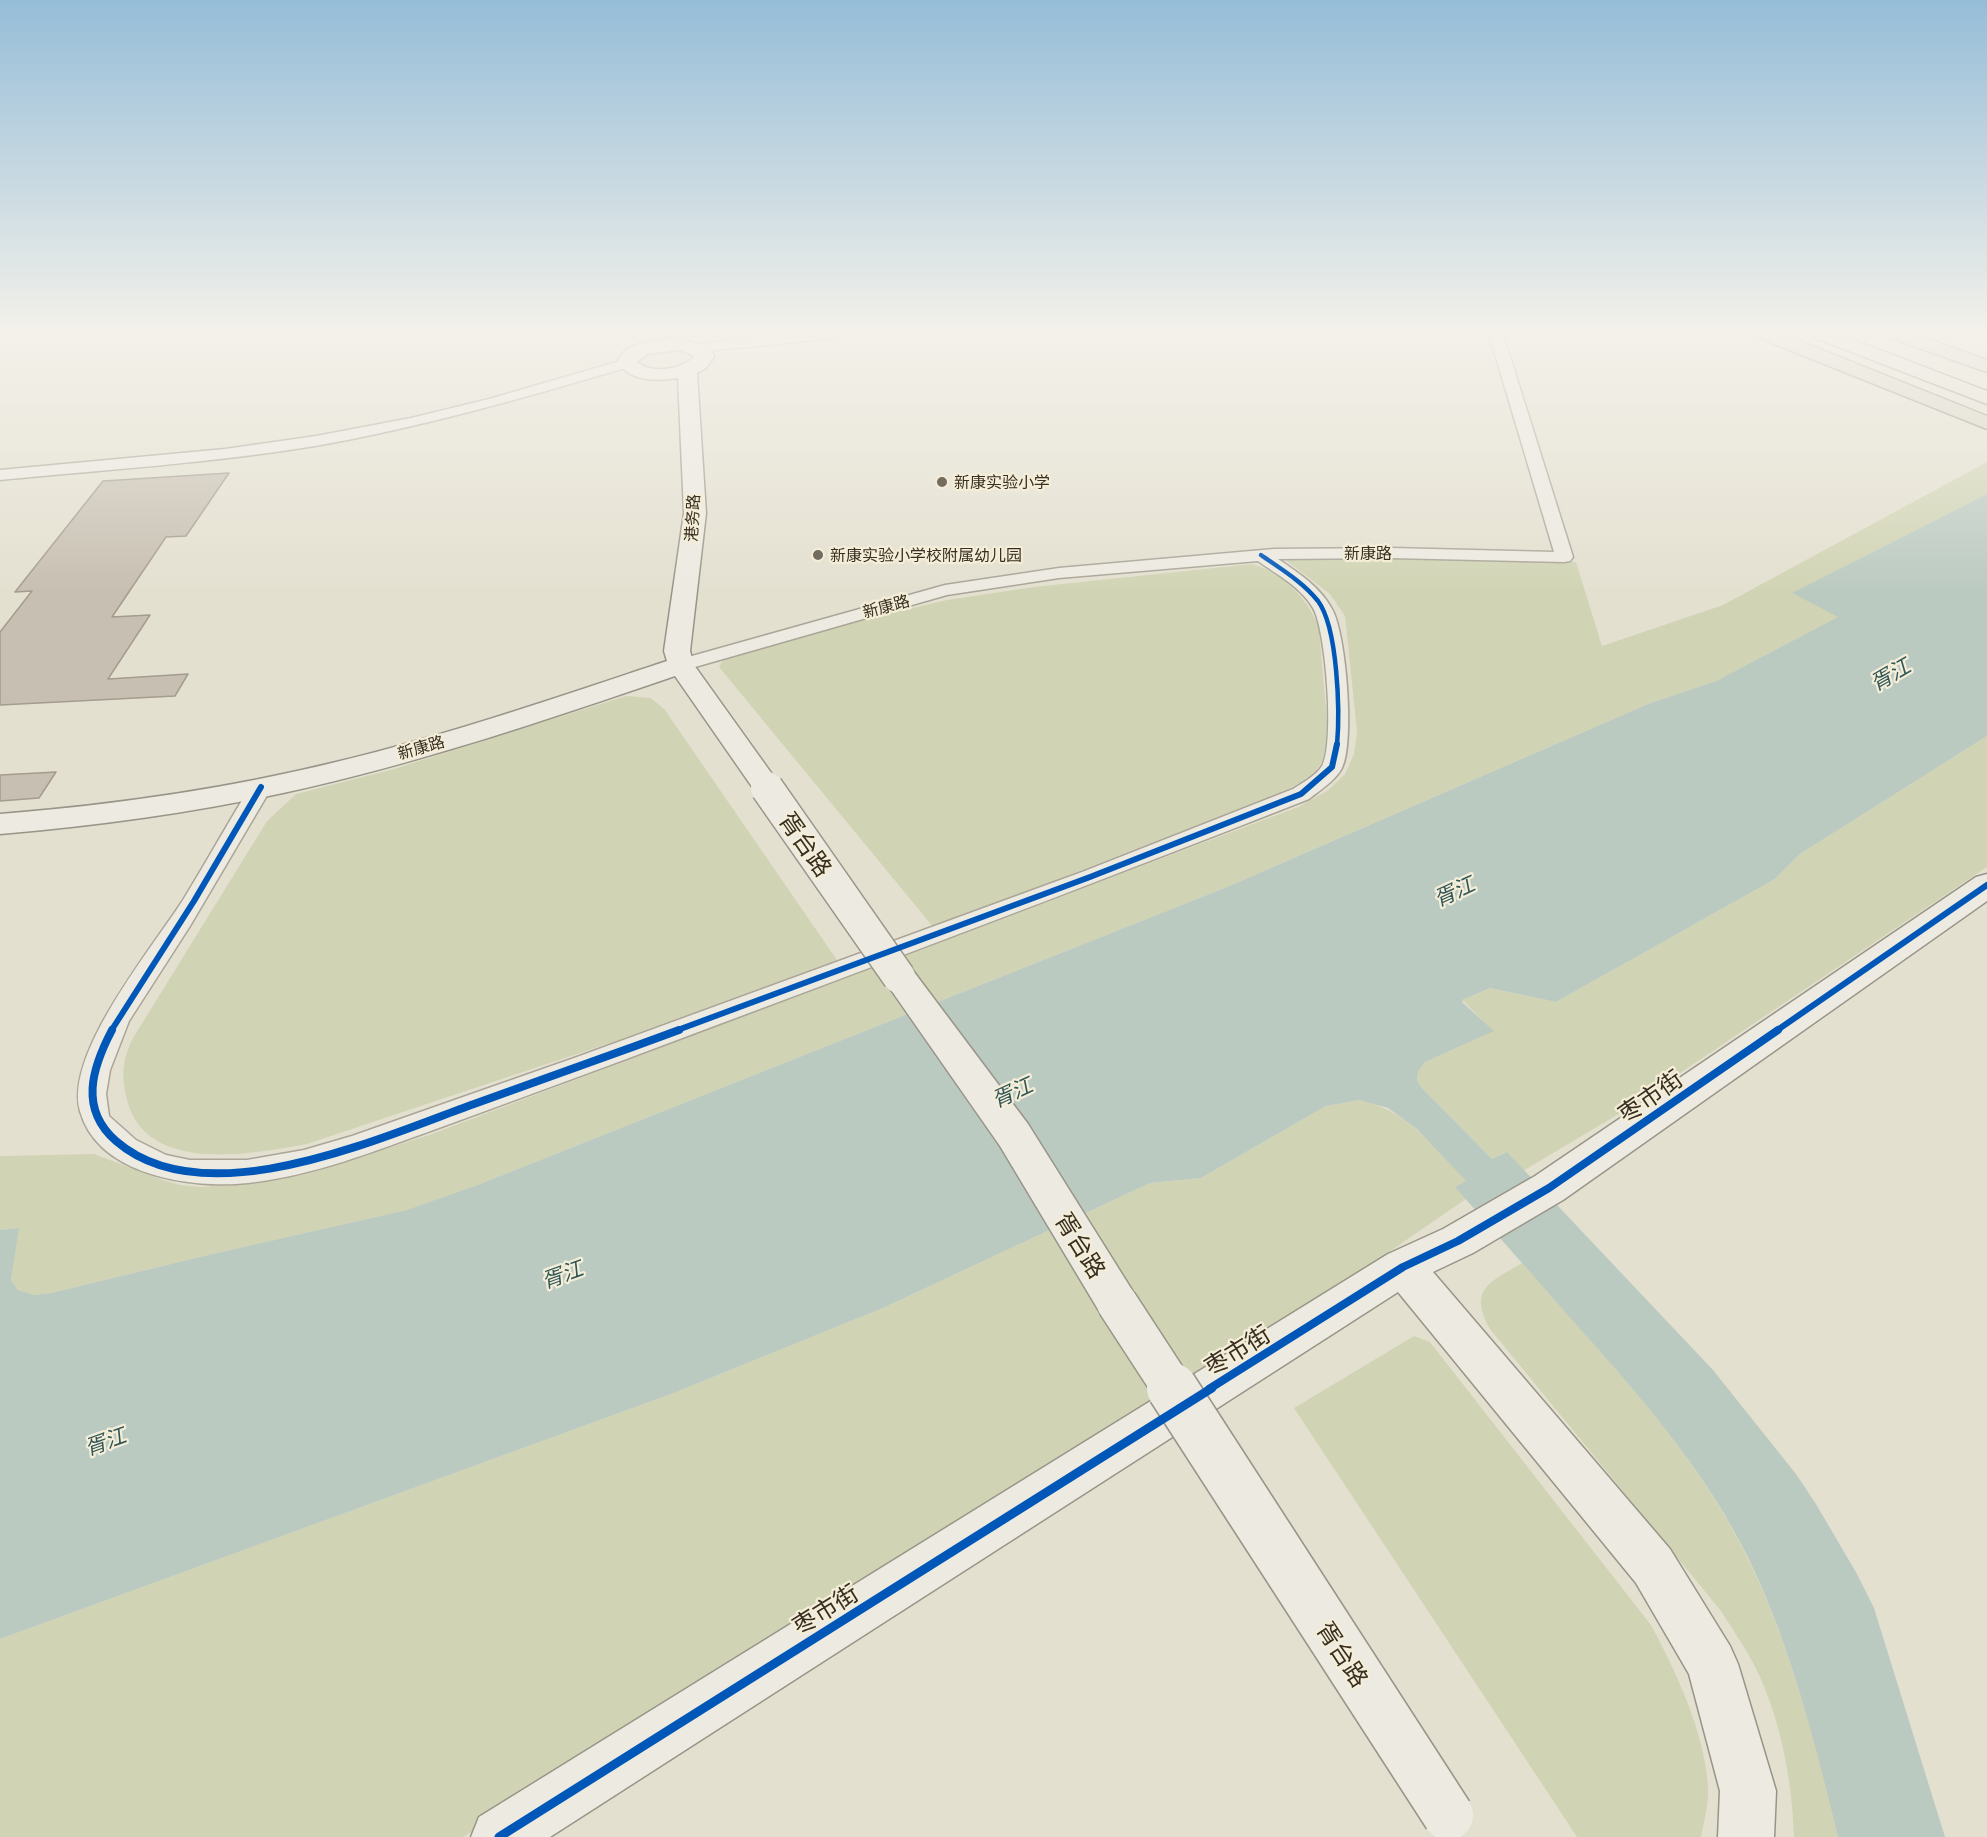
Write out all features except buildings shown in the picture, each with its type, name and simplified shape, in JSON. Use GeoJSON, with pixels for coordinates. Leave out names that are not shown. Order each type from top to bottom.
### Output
{"type":"FeatureCollection","features":[{"type":"Feature","properties":{"kind":"street"},"geometry":{"type":"LineString","coordinates":[[0,475],[225,454],[316,441],[420,420]]}},
{"type":"Feature","properties":{"kind":"street","name":"港务路"},"geometry":{"type":"LineString","coordinates":[[681,665],[677,651],[695,513],[690,420]]}},
{"type":"Feature","properties":{"kind":"street","name":"新康路"},"geometry":{"type":"LineString","coordinates":[[0,824],[150,807],[261,787],[392,755],[515,721],[681,665],[945,590],[1059,573],[1261,555],[1391,553],[1564,557],[1522,420]]}},
{"type":"Feature","properties":{"kind":"street"},"geometry":{"type":"LineString","coordinates":[[261,787],[127,1006],[105,1046],[94,1080],[93,1110],[108,1135],[133,1153],[158,1166],[189,1171],[225,1172],[272,1167],[318,1158],[346,1149],[586,1064],[1101,873],[1301,794],[1321,779],[1333,765],[1338,746],[1337,709],[1327,617],[1318,601],[1304,587],[1261,555]]}},
{"type":"Feature","properties":{"kind":"street","name":"胥台路"},"geometry":{"type":"LineString","coordinates":[[681,665],[1014,1135],[1117,1303],[1455,1826]]}},
{"type":"Feature","properties":{"kind":"street","name":"枣市街"},"geometry":{"type":"LineString","coordinates":[[499,1837],[1403,1267],[1458,1241],[1549,1188],[1987,885]]}},
{"type":"Feature","properties":{"kind":"street"},"geometry":{"type":"LineString","coordinates":[[1403,1267],[1653,1566],[1712,1664],[1748,1791],[1746,1837]]}},
{"type":"Feature","properties":{"kind":"green space"},"geometry":{"type":"Polygon","coordinates":[[[1987,462],[1987,494],[1793,593],[1839,617],[1716,681],[1648,704],[1227,887],[480,1184],[408,1210],[51,1293],[33,1295],[18,1290],[11,1280],[18,1228],[0,1230],[0,1156],[94,1154],[163,1180],[180,1185],[202,1187],[250,1183],[307,1174],[429,1135],[1298,807],[1327,791],[1345,774],[1354,754],[1357,732],[1345,616],[1330,594],[1284,559],[1387,557],[1576,562],[1602,646],[1723,605],[1987,462]]]}},
{"type":"Feature","properties":{"kind":"green space"},"geometry":{"type":"Polygon","coordinates":[[[1252,564],[1274,574],[1293,588],[1308,607],[1319,628],[1329,744],[1319,767],[1308,777],[1286,790],[934,928],[719,667],[729,655],[754,645],[947,600],[1034,587],[1252,564]]]}},
{"type":"Feature","properties":{"kind":"green space"},"geometry":{"type":"Polygon","coordinates":[[[626,696],[651,698],[665,710],[837,960],[613,1042],[307,1144],[258,1152],[204,1154],[178,1150],[155,1140],[138,1124],[127,1100],[123,1076],[125,1061],[133,1038],[267,821],[296,794],[394,769],[626,696]]]}},
{"type":"Feature","properties":{"kind":"green space"},"geometry":{"type":"Polygon","coordinates":[[[1987,736],[1987,867],[1622,1112],[1523,1171],[1507,1152],[1492,1159],[1421,1087],[1417,1080],[1418,1072],[1425,1062],[1493,1031],[1462,1000],[1490,988],[1556,1002],[1775,879],[1800,854],[1987,736]]]}},
{"type":"Feature","properties":{"kind":"green space"},"geometry":{"type":"Polygon","coordinates":[[[1359,1100],[1392,1112],[1431,1143],[1467,1181],[1455,1187],[1466,1199],[1142,1422],[463,1837],[0,1837],[0,1639],[671,1394],[883,1308],[1150,1183],[1201,1178],[1326,1106],[1359,1100]]]}},
{"type":"Feature","properties":{"kind":"green space"},"geometry":{"type":"Polygon","coordinates":[[[1522,1263],[1611,1363],[1668,1432],[1719,1506],[1741,1545],[1786,1650],[1820,1763],[1838,1837],[1794,1837],[1791,1796],[1780,1734],[1767,1694],[1746,1651],[1721,1611],[1490,1329],[1481,1304],[1482,1296],[1492,1282],[1522,1263]]]}},
{"type":"Feature","properties":{"kind":"green space"},"geometry":{"type":"Polygon","coordinates":[[[1414,1336],[1430,1342],[1651,1625],[1688,1703],[1706,1766],[1708,1793],[1701,1837],[1577,1837],[1294,1408],[1414,1336]]]}},
{"type":"Feature","properties":{"kind":"water","name":"胥江"},"geometry":{"type":"Polygon","coordinates":[[[1987,494],[1987,736],[1800,854],[1775,879],[1556,1002],[1490,988],[1462,1000],[1494,1031],[1425,1062],[1418,1072],[1417,1080],[1421,1087],[1492,1159],[1507,1152],[1713,1370],[1796,1474],[1857,1574],[1874,1608],[1945,1837],[1838,1837],[1820,1763],[1786,1650],[1741,1544],[1707,1486],[1668,1432],[1625,1380],[1455,1187],[1466,1181],[1417,1129],[1388,1108],[1359,1100],[1326,1106],[1201,1178],[1150,1183],[883,1308],[671,1394],[0,1639],[0,1230],[19,1228],[11,1280],[18,1290],[34,1295],[51,1293],[407,1210],[480,1184],[1227,887],[1648,704],[1716,681],[1838,617],[1792,593],[1987,494]]]}},
{"type":"Feature","properties":{"kind":"cycle path"},"geometry":{"type":"LineString","coordinates":[[261,787],[182,920],[117,1019],[104,1047],[95,1078],[92,1094],[93,1109],[105,1130],[118,1143],[139,1157],[164,1167],[190,1172],[247,1171],[304,1161],[356,1146],[586,1064],[1090,877],[1301,794],[1329,771],[1336,756],[1337,693],[1330,629],[1324,611],[1312,594],[1261,555]]}},
{"type":"Feature","properties":{"kind":"cycle path"},"geometry":{"type":"LineString","coordinates":[[499,1837],[1403,1267],[1458,1241],[1549,1188],[1987,885]]}},
{"type":"Feature","properties":{"kind":"place","name":"新康实验小学"},"geometry":{"type":"Point","coordinates":[942,482]}},
{"type":"Feature","properties":{"kind":"place","name":"新康实验小学校附属幼儿园"},"geometry":{"type":"Point","coordinates":[818,555]}}]}
